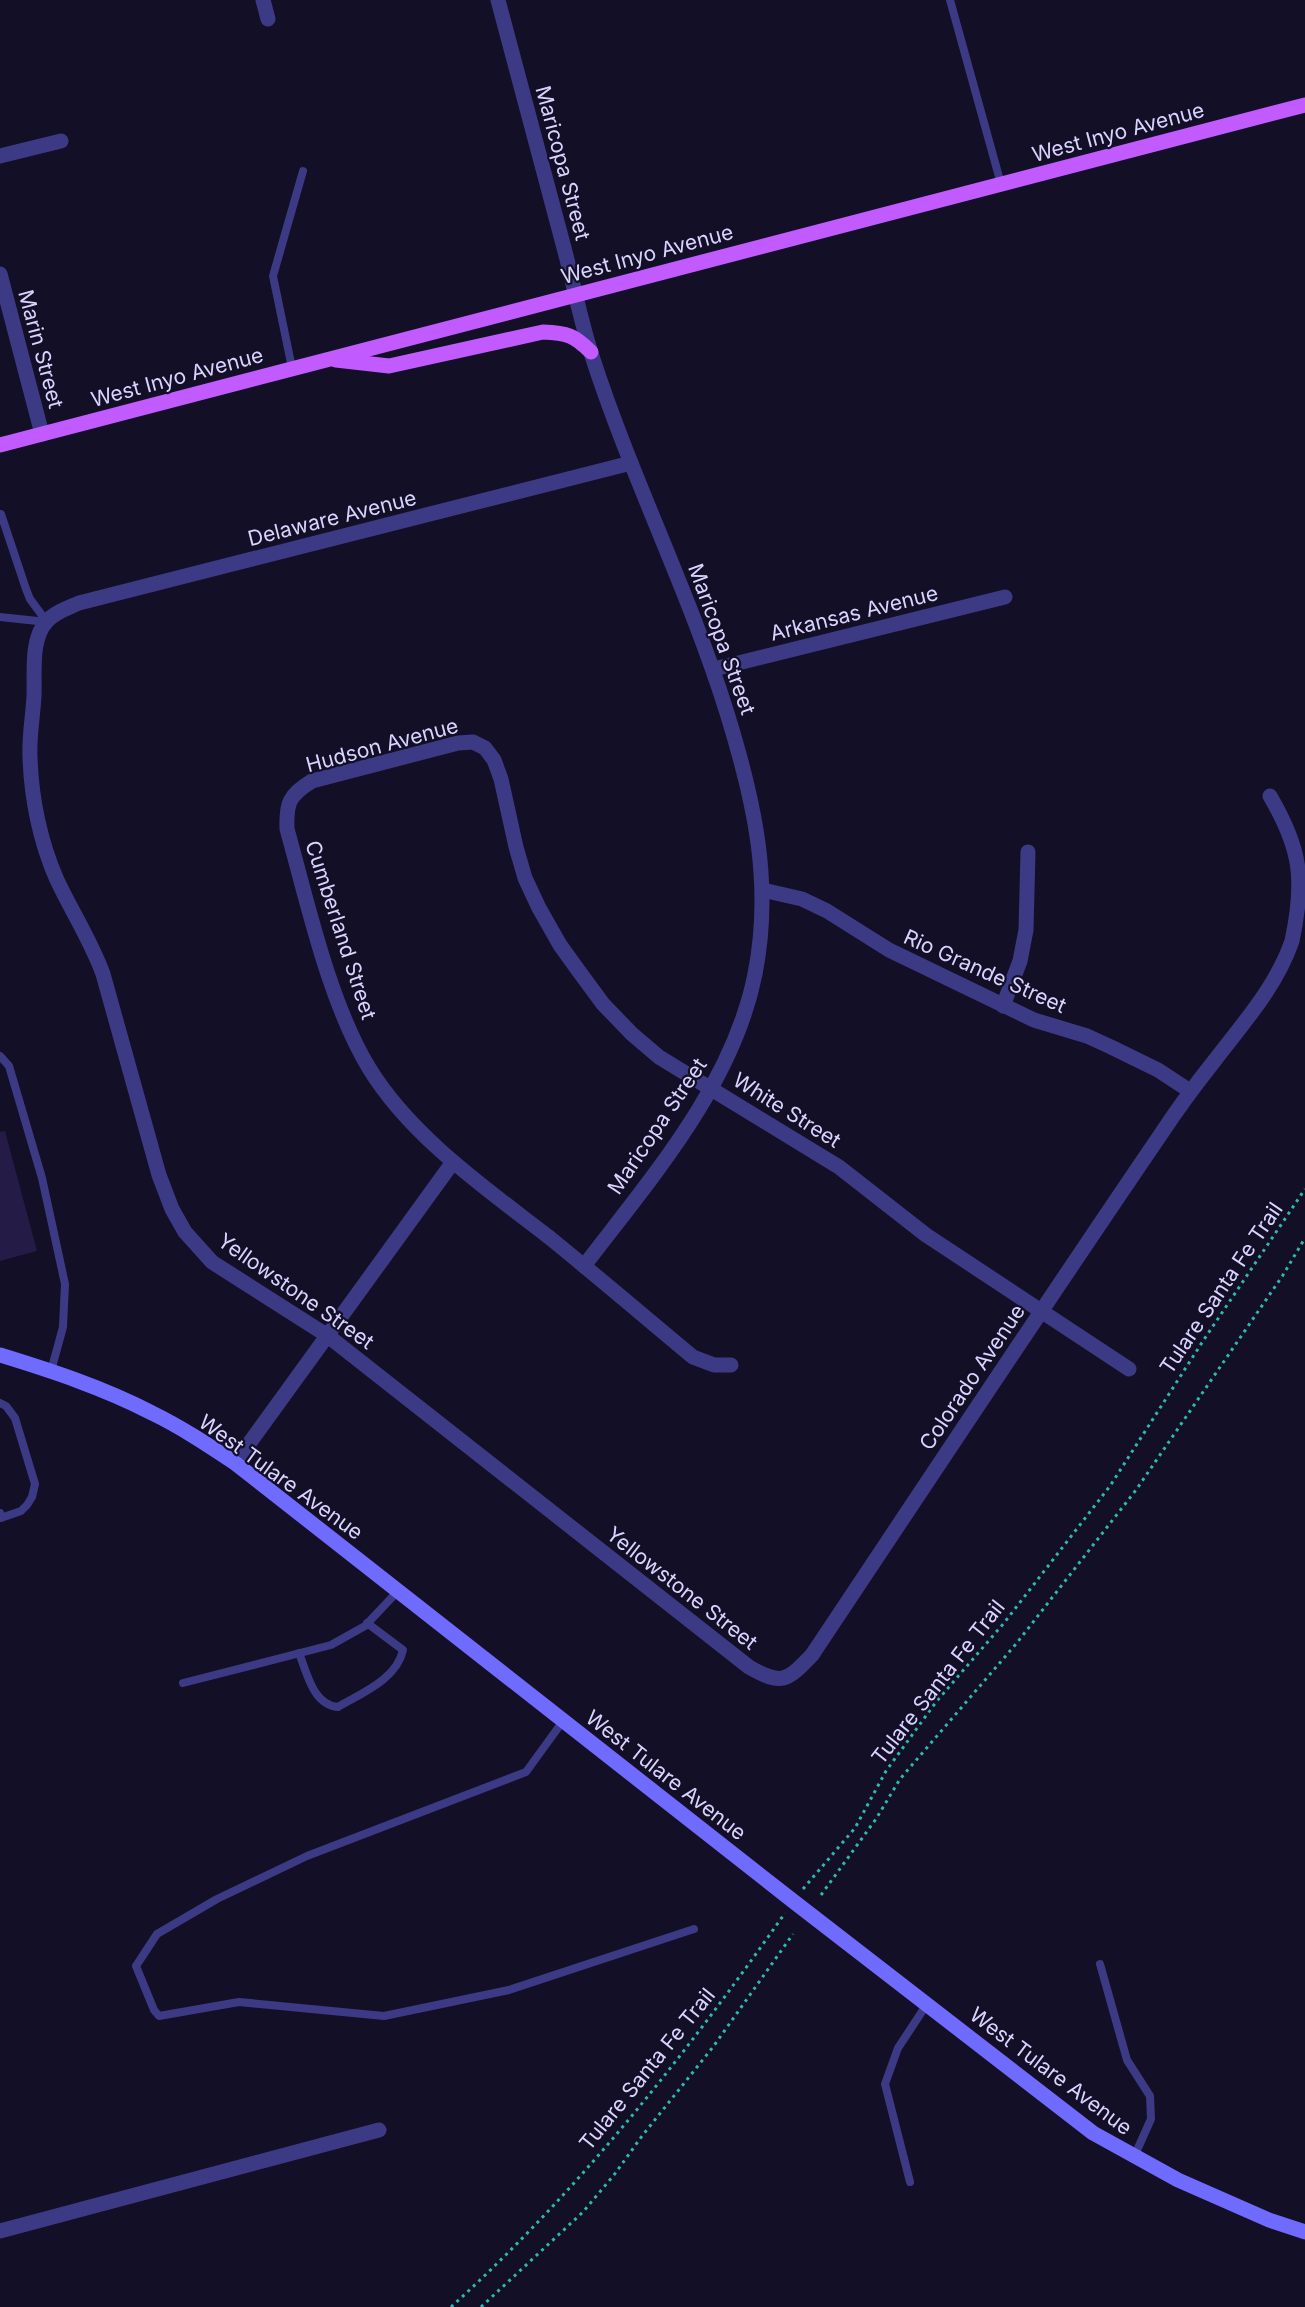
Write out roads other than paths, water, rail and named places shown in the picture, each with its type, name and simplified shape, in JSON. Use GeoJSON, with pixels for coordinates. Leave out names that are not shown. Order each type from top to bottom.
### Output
{"type":"FeatureCollection","features":[{"type":"Feature","properties":{"kind":"main road","name":"West Inyo Avenue"},"geometry":{"type":"LineString","coordinates":[[0,445],[1305,105]]}},
{"type":"Feature","properties":{"kind":"main road"},"geometry":{"type":"LineString","coordinates":[[327,359],[389,366],[543,332],[565,333],[578,339],[591,352]]}},
{"type":"Feature","properties":{"kind":"main road","name":"West Tulare Avenue"},"geometry":{"type":"LineString","coordinates":[[0,1355],[51,1371],[151,1412],[235,1463],[1093,2133],[1134,2157],[1221,2200],[1305,2232]]}},
{"type":"Feature","properties":{"kind":"street"},"geometry":{"type":"LineString","coordinates":[[263,0],[268,19]]}},
{"type":"Feature","properties":{"kind":"street","name":"Maricopa Street"},"geometry":{"type":"LineString","coordinates":[[498,0],[591,352],[632,464],[714,669],[750,793],[763,890],[759,948],[752,987],[723,1064],[684,1130],[584,1266]]}},
{"type":"Feature","properties":{"kind":"street"},"geometry":{"type":"LineString","coordinates":[[0,156],[61,141]]}},
{"type":"Feature","properties":{"kind":"street","name":"Marin Street"},"geometry":{"type":"LineString","coordinates":[[0,274],[42,434]]}},
{"type":"Feature","properties":{"kind":"street","name":"Delaware Avenue"},"geometry":{"type":"LineString","coordinates":[[46,622],[59,612],[79,603],[632,464]]}},
{"type":"Feature","properties":{"kind":"street","name":"Arkansas Avenue"},"geometry":{"type":"LineString","coordinates":[[714,669],[1005,597]]}},
{"type":"Feature","properties":{"kind":"street","name":"Yellowstone Street"},"geometry":{"type":"LineString","coordinates":[[46,622],[39,636],[36,654],[30,755],[38,820],[57,879],[93,949],[103,974],[159,1175],[172,1209],[185,1232],[212,1262],[240,1282],[328,1336],[749,1667],[767,1678],[781,1679]]}},
{"type":"Feature","properties":{"kind":"street","name":"Hudson Avenue"},"geometry":{"type":"LineString","coordinates":[[291,797],[312,781],[458,743],[473,742],[486,748]]}},
{"type":"Feature","properties":{"kind":"street","name":"White Street"},"geometry":{"type":"LineString","coordinates":[[486,748],[494,760],[501,779],[506,813],[525,878],[560,945],[603,1004],[632,1034],[659,1057],[839,1167],[926,1234],[1129,1369]]}},
{"type":"Feature","properties":{"kind":"street","name":"Colorado Avenue"},"geometry":{"type":"LineString","coordinates":[[781,1679],[795,1673],[812,1655],[1190,1091],[1278,976],[1297,921],[1302,878],[1299,856],[1288,827],[1270,796]]}},
{"type":"Feature","properties":{"kind":"street","name":"Cumberland Street"},"geometry":{"type":"LineString","coordinates":[[291,797],[286,808],[287,829],[332,983],[369,1068],[395,1103],[453,1162],[584,1266],[693,1357],[714,1365],[731,1365]]}},
{"type":"Feature","properties":{"kind":"street"},"geometry":{"type":"LineString","coordinates":[[1003,1006],[1020,961],[1026,930],[1028,852]]}},
{"type":"Feature","properties":{"kind":"street","name":"Rio Grande Street"},"geometry":{"type":"LineString","coordinates":[[763,890],[802,899],[827,911],[889,951],[1034,1020],[1103,1043],[1158,1070],[1190,1091]]}},
{"type":"Feature","properties":{"kind":"street"},"geometry":{"type":"LineString","coordinates":[[235,1463],[453,1162]]}},
{"type":"Feature","properties":{"kind":"street"},"geometry":{"type":"LineString","coordinates":[[0,2231],[379,2130]]}},
{"type":"Feature","properties":{"kind":"lane"},"geometry":{"type":"LineString","coordinates":[[950,0],[1001,184]]}},
{"type":"Feature","properties":{"kind":"lane"},"geometry":{"type":"LineString","coordinates":[[292,368],[273,276],[303,171]]}},
{"type":"Feature","properties":{"kind":"lane"},"geometry":{"type":"LineString","coordinates":[[1,514],[30,599],[46,622]]}},
{"type":"Feature","properties":{"kind":"lane"},"geometry":{"type":"LineString","coordinates":[[0,617],[46,622]]}},
{"type":"Feature","properties":{"kind":"lane"},"geometry":{"type":"LineString","coordinates":[[0,1056],[9,1066],[39,1167],[65,1284],[63,1327],[51,1371]]}},
{"type":"Feature","properties":{"kind":"lane"},"geometry":{"type":"LineString","coordinates":[[0,1403],[6,1406],[15,1418],[35,1484],[33,1497],[21,1511],[1,1518],[0,1513]]}},
{"type":"Feature","properties":{"kind":"lane"},"geometry":{"type":"LineString","coordinates":[[183,1683],[331,1645],[367,1623],[398,1591]]}},
{"type":"Feature","properties":{"kind":"lane"},"geometry":{"type":"LineString","coordinates":[[299,1653],[317,1697],[331,1706],[338,1707],[377,1684],[400,1663],[403,1650],[367,1623]]}},
{"type":"Feature","properties":{"kind":"lane"},"geometry":{"type":"LineString","coordinates":[[563,1721],[526,1772],[307,1856],[217,1899],[157,1934],[136,1966],[154,2010],[159,2016],[239,2002],[384,2016],[509,1990],[694,1929]]}},
{"type":"Feature","properties":{"kind":"lane"},"geometry":{"type":"LineString","coordinates":[[1100,1964],[1127,2060],[1150,2096],[1151,2119],[1134,2157]]}},
{"type":"Feature","properties":{"kind":"lane"},"geometry":{"type":"LineString","coordinates":[[910,2182],[885,2084],[898,2048],[927,2004]]}}]}
